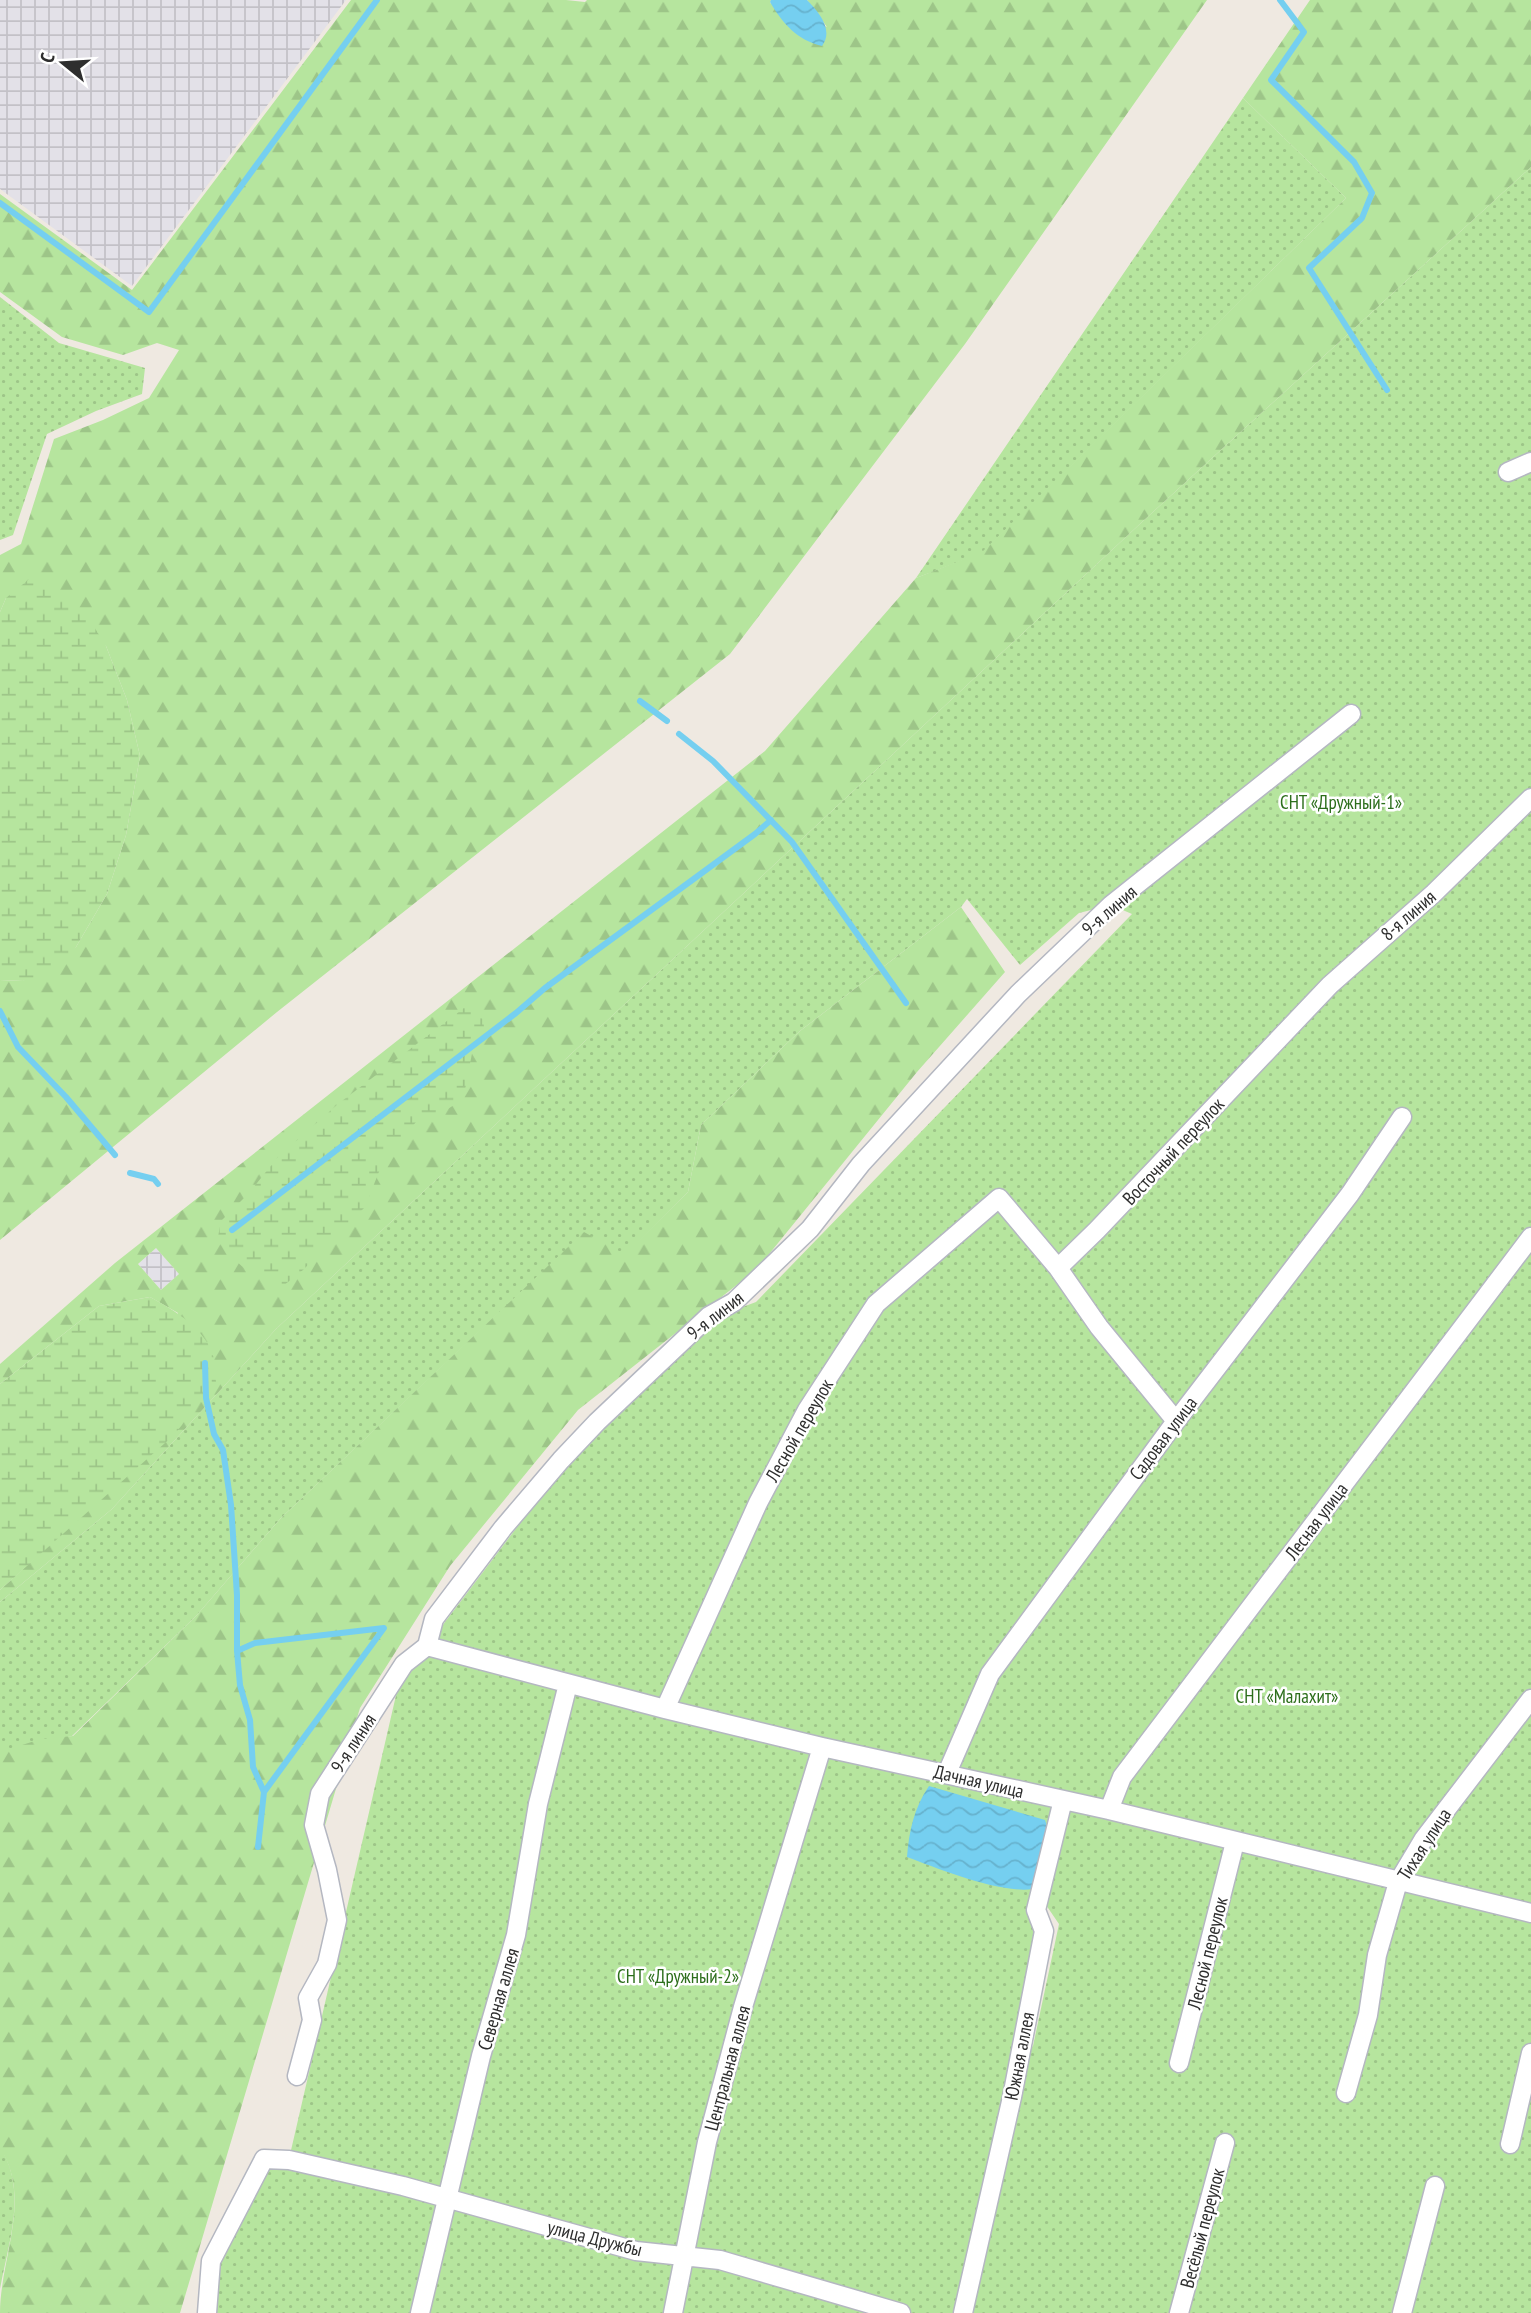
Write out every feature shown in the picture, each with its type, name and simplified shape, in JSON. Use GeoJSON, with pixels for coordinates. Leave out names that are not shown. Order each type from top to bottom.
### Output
{"type":"FeatureCollection","features":[{"type":"Feature","properties":{"kind":"street"},"geometry":{"type":"LineString","coordinates":[[1508,472],[1531,462]]}},
{"type":"Feature","properties":{"kind":"street","name":"9-я линия"},"geometry":{"type":"LineString","coordinates":[[297,2076],[312,2020],[308,1998],[327,1964],[337,1920],[314,1825],[320,1794],[404,1664],[427,1646],[434,1619],[503,1528],[597,1422],[709,1315],[734,1302],[810,1229],[861,1164],[1018,994],[1111,905],[1351,714]]}},
{"type":"Feature","properties":{"kind":"street","name":"8-я линия"},"geometry":{"type":"LineString","coordinates":[[1285,1032],[1330,985],[1434,893],[1531,797]]}},
{"type":"Feature","properties":{"kind":"street","name":"Восточный переулок"},"geometry":{"type":"LineString","coordinates":[[1058,1268],[1285,1032]]}},
{"type":"Feature","properties":{"kind":"street","name":"Садовая улица"},"geometry":{"type":"LineString","coordinates":[[947,1773],[990,1674],[1176,1421],[1350,1194],[1402,1117]]}},
{"type":"Feature","properties":{"kind":"street","name":"Лесной переулок"},"geometry":{"type":"LineString","coordinates":[[665,1709],[758,1503],[807,1410],[876,1304],[999,1198],[1058,1268]]}},
{"type":"Feature","properties":{"kind":"street","name":"Лесная улица"},"geometry":{"type":"LineString","coordinates":[[1109,1810],[1122,1777],[1531,1237]]}},
{"type":"Feature","properties":{"kind":"street"},"geometry":{"type":"LineString","coordinates":[[1058,1268],[1099,1327],[1176,1421]]}},
{"type":"Feature","properties":{"kind":"street","name":"Дачная улица"},"geometry":{"type":"LineString","coordinates":[[427,1646],[822,1747],[1109,1810],[1531,1913]]}},
{"type":"Feature","properties":{"kind":"street","name":"Северная аллея"},"geometry":{"type":"LineString","coordinates":[[420,2313],[481,2056],[516,1935],[538,1804],[568,1684]]}},
{"type":"Feature","properties":{"kind":"street","name":"Тихая улица"},"geometry":{"type":"LineString","coordinates":[[1346,2093],[1368,2015],[1377,1955],[1398,1882],[1423,1840],[1531,1699]]}},
{"type":"Feature","properties":{"kind":"street","name":"Центральная аллея"},"geometry":{"type":"LineString","coordinates":[[673,2313],[707,2142],[743,2007],[822,1747]]}},
{"type":"Feature","properties":{"kind":"street","name":"Южная аллея"},"geometry":{"type":"LineString","coordinates":[[963,2313],[1012,2097],[1044,1931],[1036,1910],[1063,1800]]}},
{"type":"Feature","properties":{"kind":"street","name":"Лесной переулок"},"geometry":{"type":"LineString","coordinates":[[1179,2063],[1235,1842]]}},
{"type":"Feature","properties":{"kind":"street"},"geometry":{"type":"LineString","coordinates":[[1510,2144],[1531,2053]]}},
{"type":"Feature","properties":{"kind":"street","name":"Весёлый переулок"},"geometry":{"type":"LineString","coordinates":[[1179,2313],[1226,2143]]}},
{"type":"Feature","properties":{"kind":"street","name":"улица Дружбы"},"geometry":{"type":"LineString","coordinates":[[207,2313],[211,2261],[264,2159],[289,2160],[403,2186],[636,2250],[720,2260],[901,2313]]}},
{"type":"Feature","properties":{"kind":"street"},"geometry":{"type":"LineString","coordinates":[[1402,2313],[1435,2186]]}},
{"type":"Feature","properties":{"kind":"shaded area"},"geometry":{"type":"Polygon","coordinates":[[[0,0],[346,0],[132,286],[0,189],[0,0]]]}},
{"type":"Feature","properties":{"kind":"shaded area"},"geometry":{"type":"Polygon","coordinates":[[[156,1248],[179,1274],[161,1290],[138,1264],[156,1248]]]}},
{"type":"Feature","properties":{"kind":"green space"},"geometry":{"type":"Polygon","coordinates":[[[351,0],[771,0],[770,3],[827,27],[807,0],[1207,0],[965,344],[730,654],[277,1012],[0,1240],[0,980],[23,981],[76,947],[107,894],[126,835],[140,756],[127,700],[106,646],[6,598],[0,612],[0,555],[21,544],[54,439],[149,398],[179,350],[157,343],[123,355],[62,337],[0,292],[0,194],[132,290],[351,0]]]}},
{"type":"Feature","properties":{"kind":"green space"},"geometry":{"type":"Polygon","coordinates":[[[1310,0],[1531,0],[1531,167],[1142,522],[276,1329],[112,1509],[0,1602],[0,1590],[103,1496],[178,1313],[150,1297],[99,1306],[0,1384],[0,1364],[115,1263],[765,751],[916,578],[982,552],[1346,198],[1243,98],[1310,0]],[[156,1248],[138,1264],[161,1290],[179,1274],[156,1248]]]}},
{"type":"Feature","properties":{"kind":"green space"},"geometry":{"type":"Polygon","coordinates":[[[1243,98],[1346,198],[982,553],[916,578],[1243,98]]]}},
{"type":"Feature","properties":{"kind":"green space"},"geometry":{"type":"Polygon","coordinates":[[[1531,167],[1531,2313],[207,2313],[211,2261],[264,2159],[289,2159],[397,1691],[445,1622],[543,1493],[550,1467],[708,1320],[756,1302],[1132,914],[1111,905],[1079,913],[1020,965],[967,899],[961,907],[800,1031],[701,1125],[688,1192],[625,1256],[584,1233],[281,1518],[197,1615],[72,1736],[0,1753],[0,1602],[112,1509],[276,1329],[1142,522],[1531,167]],[[1046,1905],[1036,1910],[1044,1931],[1018,2060],[1033,2046],[1059,1924],[1046,1905]]]}},
{"type":"Feature","properties":{"kind":"green space"},"geometry":{"type":"Polygon","coordinates":[[[0,297],[59,343],[145,368],[142,394],[96,411],[47,434],[13,535],[0,540],[0,297]]]}},
{"type":"Feature","properties":{"kind":"green space"},"geometry":{"type":"Polygon","coordinates":[[[33,576],[56,588],[86,614],[106,646],[127,700],[140,756],[126,835],[107,894],[76,947],[53,975],[23,981],[0,980],[0,612],[6,598],[33,576]]]}},
{"type":"Feature","properties":{"kind":"green space"},"geometry":{"type":"Polygon","coordinates":[[[961,907],[1005,972],[917,1072],[757,1269],[578,1410],[450,1566],[360,1708],[180,2313],[0,2313],[12,2232],[14,2193],[11,2173],[4,2155],[0,2154],[0,1752],[41,1739],[73,1736],[197,1615],[281,1518],[584,1232],[625,1255],[688,1192],[701,1125],[800,1031],[961,907]]]}},
{"type":"Feature","properties":{"kind":"green space"},"geometry":{"type":"Polygon","coordinates":[[[464,1008],[483,1019],[484,1027],[475,1038],[463,1100],[437,1115],[416,1122],[384,1159],[365,1207],[303,1270],[283,1286],[253,1274],[238,1263],[218,1237],[221,1221],[249,1193],[277,1158],[338,1104],[464,1008]]]}},
{"type":"Feature","properties":{"kind":"green space"},"geometry":{"type":"Polygon","coordinates":[[[150,1297],[189,1322],[205,1339],[214,1359],[216,1382],[174,1435],[0,1590],[0,1384],[99,1306],[150,1297]]]}},
{"type":"Feature","properties":{"kind":"green space"},"geometry":{"type":"Polygon","coordinates":[[[0,2154],[4,2154],[10,2170],[15,2204],[0,2289],[0,2154]]]}},
{"type":"Feature","properties":{"kind":"water"},"geometry":{"type":"Polygon","coordinates":[[[771,0],[807,0],[826,28],[822,46],[805,40],[792,30],[775,10],[771,0]]]}},
{"type":"Feature","properties":{"kind":"water"},"geometry":{"type":"Polygon","coordinates":[[[929,1786],[1045,1820],[1048,1829],[1033,1889],[1020,1890],[988,1884],[907,1857],[913,1820],[929,1786]]]}},
{"type":"Feature","properties":{"kind":"waterway"},"geometry":{"type":"LineString","coordinates":[[0,203],[149,312],[377,0]]}},
{"type":"Feature","properties":{"kind":"waterway"},"geometry":{"type":"LineString","coordinates":[[1280,0],[1304,32],[1271,80],[1354,162],[1372,193],[1362,218],[1309,268],[1387,390]]}},
{"type":"Feature","properties":{"kind":"waterway"},"geometry":{"type":"LineString","coordinates":[[640,701],[667,721]]}},
{"type":"Feature","properties":{"kind":"waterway"},"geometry":{"type":"LineString","coordinates":[[679,734],[713,761],[792,842],[906,1003]]}},
{"type":"Feature","properties":{"kind":"waterway"},"geometry":{"type":"LineString","coordinates":[[232,1230],[545,988],[771,820]]}},
{"type":"Feature","properties":{"kind":"waterway"},"geometry":{"type":"LineString","coordinates":[[0,1011],[18,1047],[66,1097],[115,1155]]}},
{"type":"Feature","properties":{"kind":"waterway"},"geometry":{"type":"LineString","coordinates":[[130,1173],[154,1179],[158,1184]]}},
{"type":"Feature","properties":{"kind":"waterway"},"geometry":{"type":"LineString","coordinates":[[205,1363],[206,1398],[214,1434],[223,1450],[231,1505],[240,1685],[250,1720],[253,1767],[264,1792],[258,1847]]}},
{"type":"Feature","properties":{"kind":"waterway"},"geometry":{"type":"LineString","coordinates":[[237,1651],[255,1643],[384,1628],[264,1792]]}},
{"type":"Feature","properties":{"kind":"park label","name":"СНТ «Дружный-1»"},"geometry":{"type":"Point","coordinates":[1341,802]}},
{"type":"Feature","properties":{"kind":"park label","name":"СНТ «Малахит»"},"geometry":{"type":"Point","coordinates":[1287,1696]}},
{"type":"Feature","properties":{"kind":"park label","name":"СНТ «Дружный-2»"},"geometry":{"type":"Point","coordinates":[678,1976]}}]}
